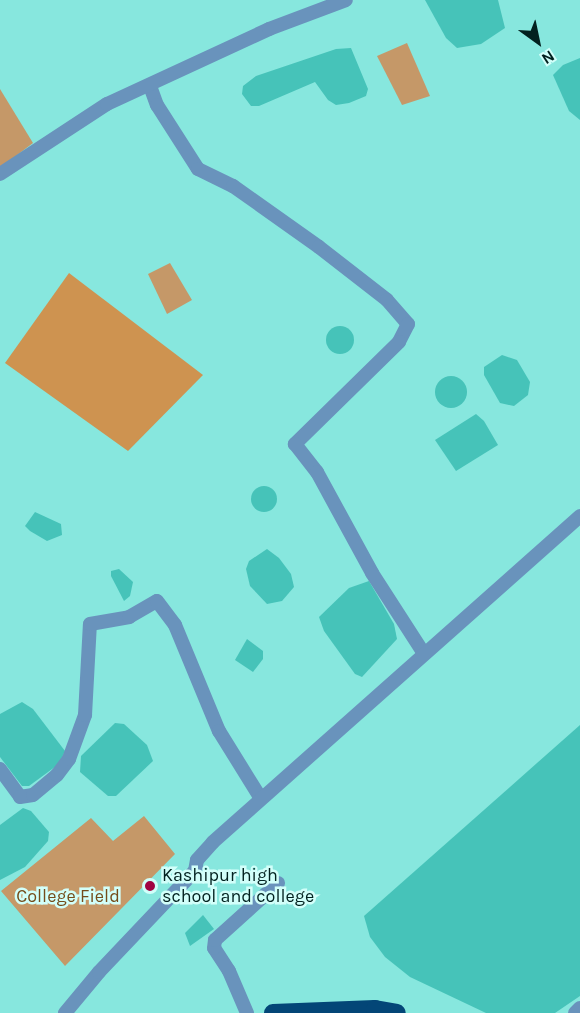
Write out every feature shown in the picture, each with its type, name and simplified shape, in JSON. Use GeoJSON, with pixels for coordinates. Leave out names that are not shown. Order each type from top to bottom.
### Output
{"type":"FeatureCollection","features":[{"type":"Feature","properties":{"kind":"highway"},"geometry":{"type":"LineString","coordinates":[[273,1013],[375,1009],[397,1013]]}},
{"type":"Feature","properties":{"kind":"street"},"geometry":{"type":"LineString","coordinates":[[0,174],[107,104],[150,87],[269,29],[346,0]]}},
{"type":"Feature","properties":{"kind":"street"},"geometry":{"type":"LineString","coordinates":[[150,87],[157,105],[198,169],[233,186],[319,247],[387,300],[408,324],[399,342],[295,444],[317,472],[372,573],[423,652]]}},
{"type":"Feature","properties":{"kind":"street"},"geometry":{"type":"LineString","coordinates":[[65,1013],[99,972],[195,871],[197,860],[213,842],[260,797],[423,652],[580,516]]}},
{"type":"Feature","properties":{"kind":"street"},"geometry":{"type":"LineString","coordinates":[[0,769],[20,797],[33,795],[57,775],[69,759],[85,715],[90,624],[129,617],[157,601],[175,625],[219,731],[260,797]]}},
{"type":"Feature","properties":{"kind":"street"},"geometry":{"type":"LineString","coordinates":[[247,1013],[229,971],[214,948],[215,940],[278,883]]}},
{"type":"Feature","properties":{"kind":"street"},"geometry":{"type":"LineString","coordinates":[[575,1013],[580,1008]]}},
{"type":"Feature","properties":{"kind":"green space"},"geometry":{"type":"Polygon","coordinates":[[[407,43],[430,96],[402,105],[377,56],[407,43]]]}},
{"type":"Feature","properties":{"kind":"green space"},"geometry":{"type":"Polygon","coordinates":[[[0,89],[33,143],[0,168],[0,89]]]}},
{"type":"Feature","properties":{"kind":"green space"},"geometry":{"type":"Polygon","coordinates":[[[170,263],[192,300],[167,314],[148,274],[170,263]]]}},
{"type":"Feature","properties":{"kind":"green space","name":"College Field"},"geometry":{"type":"Polygon","coordinates":[[[144,816],[175,854],[65,966],[1,891],[91,818],[113,841],[144,816]]]}},
{"type":"Feature","properties":{"kind":"shaded area"},"geometry":{"type":"Polygon","coordinates":[[[69,273],[203,375],[128,451],[5,363],[69,273]]]}},
{"type":"Feature","properties":{"kind":"water"},"geometry":{"type":"Polygon","coordinates":[[[425,0],[498,0],[505,28],[481,44],[457,48],[446,38],[425,0]]]}},
{"type":"Feature","properties":{"kind":"water"},"geometry":{"type":"Polygon","coordinates":[[[351,48],[368,89],[366,96],[349,103],[336,105],[328,100],[315,82],[259,106],[251,106],[242,94],[243,86],[256,76],[336,49],[351,48]]]}},
{"type":"Feature","properties":{"kind":"water"},"geometry":{"type":"Polygon","coordinates":[[[580,58],[580,120],[569,111],[553,75],[563,65],[580,58]]]}},
{"type":"Feature","properties":{"kind":"water"},"geometry":{"type":"Polygon","coordinates":[[[340,326],[350,330],[354,340],[350,350],[340,354],[330,350],[326,340],[330,330],[340,326]]]}},
{"type":"Feature","properties":{"kind":"water"},"geometry":{"type":"Polygon","coordinates":[[[502,355],[517,360],[530,382],[528,395],[514,406],[500,403],[484,375],[484,367],[502,355]]]}},
{"type":"Feature","properties":{"kind":"water"},"geometry":{"type":"Polygon","coordinates":[[[451,376],[463,380],[467,392],[463,404],[451,408],[439,404],[435,392],[439,380],[451,376]]]}},
{"type":"Feature","properties":{"kind":"water"},"geometry":{"type":"Polygon","coordinates":[[[476,414],[484,421],[498,445],[456,471],[435,440],[476,414]]]}},
{"type":"Feature","properties":{"kind":"water"},"geometry":{"type":"Polygon","coordinates":[[[264,486],[273,490],[277,499],[273,508],[264,512],[255,508],[251,499],[255,490],[264,486]]]}},
{"type":"Feature","properties":{"kind":"water"},"geometry":{"type":"Polygon","coordinates":[[[35,512],[61,524],[62,535],[47,541],[30,531],[25,526],[35,512]]]}},
{"type":"Feature","properties":{"kind":"water"},"geometry":{"type":"Polygon","coordinates":[[[267,549],[279,558],[291,574],[294,587],[282,601],[267,604],[250,586],[246,569],[249,561],[267,549]]]}},
{"type":"Feature","properties":{"kind":"water"},"geometry":{"type":"Polygon","coordinates":[[[119,569],[133,582],[130,596],[124,601],[111,576],[111,571],[119,569]]]}},
{"type":"Feature","properties":{"kind":"water"},"geometry":{"type":"Polygon","coordinates":[[[369,581],[394,624],[397,639],[362,677],[355,674],[324,631],[319,617],[349,588],[369,581]]]}},
{"type":"Feature","properties":{"kind":"water"},"geometry":{"type":"Polygon","coordinates":[[[247,639],[263,651],[263,659],[253,672],[235,660],[247,639]]]}},
{"type":"Feature","properties":{"kind":"water"},"geometry":{"type":"Polygon","coordinates":[[[22,702],[33,709],[65,751],[59,764],[29,786],[22,786],[0,757],[0,714],[22,702]]]}},
{"type":"Feature","properties":{"kind":"water"},"geometry":{"type":"Polygon","coordinates":[[[115,723],[124,724],[147,745],[153,761],[116,796],[108,796],[80,772],[81,756],[115,723]]]}},
{"type":"Feature","properties":{"kind":"water"},"geometry":{"type":"Polygon","coordinates":[[[580,725],[580,996],[555,1013],[486,1013],[410,977],[385,957],[370,937],[364,916],[580,725]]]}},
{"type":"Feature","properties":{"kind":"water"},"geometry":{"type":"Polygon","coordinates":[[[23,808],[31,811],[49,832],[48,841],[25,867],[0,880],[0,825],[23,808]]]}},
{"type":"Feature","properties":{"kind":"water"},"geometry":{"type":"Polygon","coordinates":[[[203,915],[214,929],[190,946],[185,933],[203,915]]]}},
{"type":"Feature","properties":{"kind":"place","name":"Kashipur high school and college"},"geometry":{"type":"Point","coordinates":[150,886]}}]}
